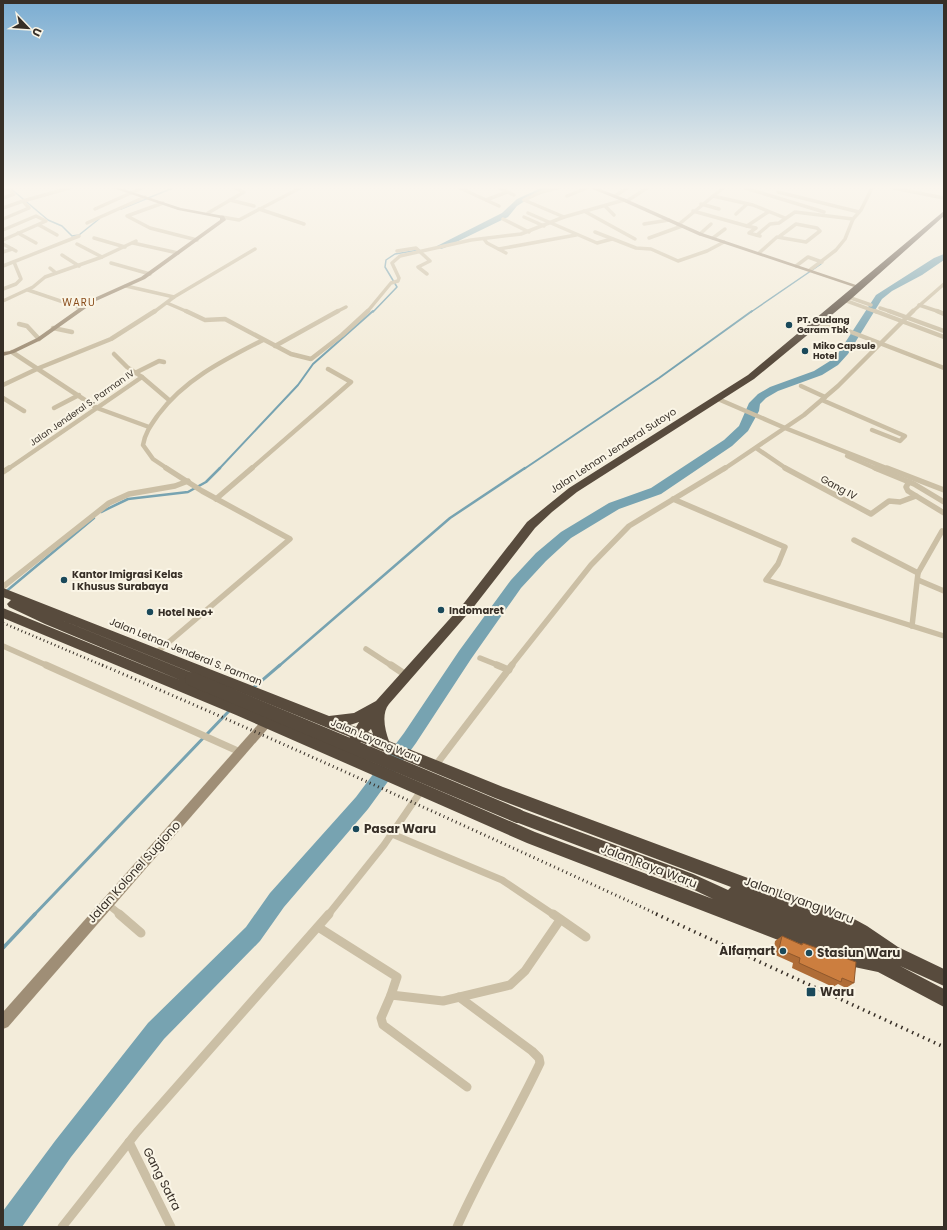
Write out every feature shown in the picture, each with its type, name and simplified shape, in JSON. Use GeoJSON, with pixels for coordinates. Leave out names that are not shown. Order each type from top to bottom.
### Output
{"type":"FeatureCollection","features":[{"type":"Feature","properties":{"kind":"highway","name":"Jalan Letnan Jenderal Sutoyo"},"geometry":{"type":"LineString","coordinates":[[344,757],[384,700],[468,606],[531,525],[548,509],[573,490],[751,377],[816,324],[907,245]]}},
{"type":"Feature","properties":{"kind":"highway","name":"Jalan Layang Waru"},"geometry":{"type":"LineString","coordinates":[[4,593],[49,621]]}},
{"type":"Feature","properties":{"kind":"highway","name":"Jalan Letnan Jenderal S. Parman"},"geometry":{"type":"LineString","coordinates":[[4,593],[243,687],[359,735]]}},
{"type":"Feature","properties":{"kind":"highway","name":"Jalan Layang Waru"},"geometry":{"type":"LineString","coordinates":[[3,606],[49,621],[192,679],[518,816],[693,882],[738,903],[811,932],[880,964]]}},
{"type":"Feature","properties":{"kind":"highway"},"geometry":{"type":"LineString","coordinates":[[3,614],[241,711],[344,757]]}},
{"type":"Feature","properties":{"kind":"highway"},"geometry":{"type":"LineString","coordinates":[[326,722],[342,721],[358,717],[376,707],[384,700]]}},
{"type":"Feature","properties":{"kind":"highway"},"geometry":{"type":"LineString","coordinates":[[365,766],[360,753],[364,748],[382,744],[377,727],[378,718],[384,700]]}},
{"type":"Feature","properties":{"kind":"highway","name":"Jalan Raya Waru"},"geometry":{"type":"LineString","coordinates":[[359,735],[611,836],[839,920],[861,932],[892,953],[944,978]]}},
{"type":"Feature","properties":{"kind":"highway","name":"Jalan Raya Waru"},"geometry":{"type":"LineString","coordinates":[[344,757],[532,838],[840,956],[880,964],[944,998]]}},
{"type":"Feature","properties":{"kind":"highway","name":"Jalan Layang Waru"},"geometry":{"type":"LineString","coordinates":[[693,882],[738,895],[892,953]]}},
{"type":"Feature","properties":{"kind":"street"},"geometry":{"type":"LineString","coordinates":[[3,252],[14,250],[6,245]]}},
{"type":"Feature","properties":{"kind":"street"},"geometry":{"type":"LineString","coordinates":[[3,266],[56,245]]}},
{"type":"Feature","properties":{"kind":"street"},"geometry":{"type":"LineString","coordinates":[[80,245],[102,257]]}},
{"type":"Feature","properties":{"kind":"street"},"geometry":{"type":"LineString","coordinates":[[119,245],[125,247]]}},
{"type":"Feature","properties":{"kind":"street"},"geometry":{"type":"LineString","coordinates":[[3,301],[28,290],[45,277],[79,266],[128,245]]}},
{"type":"Feature","properties":{"kind":"street"},"geometry":{"type":"LineString","coordinates":[[148,245],[178,253]]}},
{"type":"Feature","properties":{"kind":"street"},"geometry":{"type":"LineString","coordinates":[[3,354],[12,352],[39,339],[81,308],[94,300],[150,274],[189,245]]}},
{"type":"Feature","properties":{"kind":"street"},"geometry":{"type":"LineString","coordinates":[[167,303],[205,320],[225,319],[274,346],[301,357],[313,358],[381,298],[392,283],[398,281],[399,278],[392,265],[394,260],[400,256],[446,245]]}},
{"type":"Feature","properties":{"kind":"street"},"geometry":{"type":"LineString","coordinates":[[492,245],[506,253]]}},
{"type":"Feature","properties":{"kind":"street"},"geometry":{"type":"LineString","coordinates":[[499,249],[523,245]]}},
{"type":"Feature","properties":{"kind":"street"},"geometry":{"type":"LineString","coordinates":[[628,245],[637,249],[651,249],[680,261],[718,245]]}},
{"type":"Feature","properties":{"kind":"street"},"geometry":{"type":"LineString","coordinates":[[735,245],[859,287]]}},
{"type":"Feature","properties":{"kind":"street"},"geometry":{"type":"LineString","coordinates":[[758,253],[766,245]]}},
{"type":"Feature","properties":{"kind":"street"},"geometry":{"type":"LineString","coordinates":[[813,271],[840,245]]}},
{"type":"Feature","properties":{"kind":"street"},"geometry":{"type":"LineString","coordinates":[[397,251],[410,248],[418,251],[430,261],[418,267],[427,274]]}},
{"type":"Feature","properties":{"kind":"street"},"geometry":{"type":"LineString","coordinates":[[3,385],[38,368],[111,339],[174,297],[255,249]]}},
{"type":"Feature","properties":{"kind":"street"},"geometry":{"type":"LineString","coordinates":[[631,252],[637,249]]}},
{"type":"Feature","properties":{"kind":"street"},"geometry":{"type":"LineString","coordinates":[[62,255],[79,266]]}},
{"type":"Feature","properties":{"kind":"street"},"geometry":{"type":"LineString","coordinates":[[796,266],[808,257],[822,262]]}},
{"type":"Feature","properties":{"kind":"street"},"geometry":{"type":"LineString","coordinates":[[3,289],[20,281],[21,279],[14,262]]}},
{"type":"Feature","properties":{"kind":"street"},"geometry":{"type":"LineString","coordinates":[[111,263],[150,274]]}},
{"type":"Feature","properties":{"kind":"street"},"geometry":{"type":"LineString","coordinates":[[50,268],[56,274]]}},
{"type":"Feature","properties":{"kind":"street"},"geometry":{"type":"LineString","coordinates":[[435,766],[567,595],[614,540],[629,526],[756,448],[804,415],[919,305],[944,284]]}},
{"type":"Feature","properties":{"kind":"street"},"geometry":{"type":"LineString","coordinates":[[126,286],[174,297]]}},
{"type":"Feature","properties":{"kind":"street"},"geometry":{"type":"LineString","coordinates":[[28,290],[81,308]]}},
{"type":"Feature","properties":{"kind":"street"},"geometry":{"type":"LineString","coordinates":[[846,298],[944,332]]}},
{"type":"Feature","properties":{"kind":"street"},"geometry":{"type":"LineString","coordinates":[[919,305],[944,314]]}},
{"type":"Feature","properties":{"kind":"street"},"geometry":{"type":"LineString","coordinates":[[274,346],[346,308]]}},
{"type":"Feature","properties":{"kind":"street"},"geometry":{"type":"LineString","coordinates":[[879,310],[902,322],[944,337]]}},
{"type":"Feature","properties":{"kind":"street"},"geometry":{"type":"LineString","coordinates":[[824,317],[833,325],[846,331],[916,356],[944,364]]}},
{"type":"Feature","properties":{"kind":"street"},"geometry":{"type":"LineString","coordinates":[[19,324],[27,326],[39,339]]}},
{"type":"Feature","properties":{"kind":"street"},"geometry":{"type":"LineString","coordinates":[[816,324],[833,325]]}},
{"type":"Feature","properties":{"kind":"street"},"geometry":{"type":"LineString","coordinates":[[53,328],[72,332]]}},
{"type":"Feature","properties":{"kind":"street"},"geometry":{"type":"LineString","coordinates":[[932,332],[936,328]]}},
{"type":"Feature","properties":{"kind":"street"},"geometry":{"type":"LineString","coordinates":[[156,653],[290,539],[202,491],[153,459],[143,445],[144,437],[149,427],[169,400],[197,376],[212,366],[263,340]]}},
{"type":"Feature","properties":{"kind":"street"},"geometry":{"type":"LineString","coordinates":[[12,352],[97,408],[149,427]]}},
{"type":"Feature","properties":{"kind":"street","name":"Jalan Jenderal S. Parman IV"},"geometry":{"type":"LineString","coordinates":[[3,472],[142,377],[135,373],[114,354]]}},
{"type":"Feature","properties":{"kind":"street"},"geometry":{"type":"LineString","coordinates":[[916,356],[944,368]]}},
{"type":"Feature","properties":{"kind":"street"},"geometry":{"type":"LineString","coordinates":[[135,373],[159,361],[164,362]]}},
{"type":"Feature","properties":{"kind":"street"},"geometry":{"type":"LineString","coordinates":[[216,499],[351,382],[328,369]]}},
{"type":"Feature","properties":{"kind":"street"},"geometry":{"type":"LineString","coordinates":[[142,377],[169,400]]}},
{"type":"Feature","properties":{"kind":"street"},"geometry":{"type":"LineString","coordinates":[[801,386],[823,398],[905,436],[900,441],[872,430]]}},
{"type":"Feature","properties":{"kind":"street"},"geometry":{"type":"LineString","coordinates":[[54,408],[79,395]]}},
{"type":"Feature","properties":{"kind":"street"},"geometry":{"type":"LineString","coordinates":[[3,398],[24,411]]}},
{"type":"Feature","properties":{"kind":"street"},"geometry":{"type":"LineString","coordinates":[[718,399],[785,428],[944,490]]}},
{"type":"Feature","properties":{"kind":"street"},"geometry":{"type":"LineString","coordinates":[[825,444],[855,460],[909,482],[944,502]]}},
{"type":"Feature","properties":{"kind":"street","name":"Gang IV"},"geometry":{"type":"LineString","coordinates":[[756,448],[789,470],[871,514],[873,514],[888,501],[900,502],[916,496]]}},
{"type":"Feature","properties":{"kind":"street"},"geometry":{"type":"LineString","coordinates":[[909,482],[907,489],[944,513]]}},
{"type":"Feature","properties":{"kind":"street"},"geometry":{"type":"LineString","coordinates":[[4,593],[109,503],[129,494],[191,483]]}},
{"type":"Feature","properties":{"kind":"street"},"geometry":{"type":"LineString","coordinates":[[673,499],[785,547],[778,564],[766,580],[944,636]]}},
{"type":"Feature","properties":{"kind":"street"},"geometry":{"type":"LineString","coordinates":[[912,626],[918,576],[942,535]]}},
{"type":"Feature","properties":{"kind":"street"},"geometry":{"type":"LineString","coordinates":[[854,540],[944,591]]}},
{"type":"Feature","properties":{"kind":"street"},"geometry":{"type":"LineString","coordinates":[[3,646],[240,752]]}},
{"type":"Feature","properties":{"kind":"street"},"geometry":{"type":"LineString","coordinates":[[366,649],[406,675]]}},
{"type":"Feature","properties":{"kind":"street"},"geometry":{"type":"LineString","coordinates":[[480,658],[509,670]]}},
{"type":"Feature","properties":{"kind":"street","name":"Jalan Kolonel Sugiono"},"geometry":{"type":"LineString","coordinates":[[3,1022],[106,903],[266,723]]}},
{"type":"Feature","properties":{"kind":"street"},"geometry":{"type":"LineString","coordinates":[[62,1227],[129,1142],[347,893],[392,834],[421,791]]}},
{"type":"Feature","properties":{"kind":"street"},"geometry":{"type":"LineString","coordinates":[[392,834],[502,880],[586,937]]}},
{"type":"Feature","properties":{"kind":"street"},"geometry":{"type":"LineString","coordinates":[[106,903],[141,933]]}},
{"type":"Feature","properties":{"kind":"street"},"geometry":{"type":"LineString","coordinates":[[391,995],[436,1001],[510,985],[525,971],[560,920]]}},
{"type":"Feature","properties":{"kind":"street"},"geometry":{"type":"LineString","coordinates":[[318,927],[397,978],[381,1018],[382,1025],[467,1087]]}},
{"type":"Feature","properties":{"kind":"street"},"geometry":{"type":"LineString","coordinates":[[458,1227],[473,1192],[520,1105],[540,1063],[539,1058],[532,1051],[459,997]]}},
{"type":"Feature","properties":{"kind":"street","name":"Gang Satra"},"geometry":{"type":"LineString","coordinates":[[129,1142],[171,1227]]}},
{"type":"Feature","properties":{"kind":"building","name":"Stasiun Waru"},"geometry":{"type":"Polygon","coordinates":[[[782,936],[802,945],[803,943],[856,962],[854,983],[842,978],[841,982],[799,963],[800,958],[779,949],[782,936]]]}},
{"type":"Feature","properties":{"kind":"waterway"},"geometry":{"type":"LineString","coordinates":[[373,312],[397,287],[385,267],[386,260],[395,254],[419,250]]}},
{"type":"Feature","properties":{"kind":"waterway"},"geometry":{"type":"LineString","coordinates":[[7,1227],[63,1149],[156,1031],[253,934],[277,900],[362,803],[410,738],[465,655],[516,584],[541,557],[566,535],[614,506],[656,491],[728,443],[744,428],[753,411],[755,403],[762,396],[774,389],[818,373],[834,363],[843,354],[879,297],[889,289],[919,273],[937,260],[944,257]]}},
{"type":"Feature","properties":{"kind":"waterway"},"geometry":{"type":"LineString","coordinates":[[751,312],[821,264]]}},
{"type":"Feature","properties":{"kind":"waterway"},"geometry":{"type":"LineString","coordinates":[[219,469],[298,385],[313,364],[373,311]]}},
{"type":"Feature","properties":{"kind":"waterway"},"geometry":{"type":"LineString","coordinates":[[524,469],[659,378],[752,311]]}},
{"type":"Feature","properties":{"kind":"waterway"},"geometry":{"type":"LineString","coordinates":[[279,666],[450,518],[525,468]]}},
{"type":"Feature","properties":{"kind":"waterway"},"geometry":{"type":"LineString","coordinates":[[101,512],[128,499],[188,492],[206,482],[219,469]]}},
{"type":"Feature","properties":{"kind":"waterway"},"geometry":{"type":"LineString","coordinates":[[3,594],[94,518]]}},
{"type":"Feature","properties":{"kind":"waterway"},"geometry":{"type":"LineString","coordinates":[[252,689],[280,665]]}},
{"type":"Feature","properties":{"kind":"waterway"},"geometry":{"type":"LineString","coordinates":[[34,915],[230,710]]}},
{"type":"Feature","properties":{"kind":"waterway"},"geometry":{"type":"LineString","coordinates":[[3,948],[35,914]]}},
{"type":"Feature","properties":{"kind":"railway"},"geometry":{"type":"LineString","coordinates":[[3,623],[104,666]]}},
{"type":"Feature","properties":{"kind":"railway"},"geometry":{"type":"LineString","coordinates":[[102,665],[312,757],[659,915]]}},
{"type":"Feature","properties":{"kind":"railway"},"geometry":{"type":"LineString","coordinates":[[656,914],[944,1047]]}},
{"type":"Feature","properties":{"kind":"place","name":"PT. Gudang Garam Tbk"},"geometry":{"type":"Point","coordinates":[789,325]}},
{"type":"Feature","properties":{"kind":"place","name":"Miko Capsule Hotel"},"geometry":{"type":"Point","coordinates":[805,351]}},
{"type":"Feature","properties":{"kind":"place","name":"Kantor Imigrasi Kelas I Khusus Surabaya"},"geometry":{"type":"Point","coordinates":[64,580]}},
{"type":"Feature","properties":{"kind":"place","name":"Indomaret"},"geometry":{"type":"Point","coordinates":[441,610]}},
{"type":"Feature","properties":{"kind":"place","name":"Hotel Neo+"},"geometry":{"type":"Point","coordinates":[150,612]}},
{"type":"Feature","properties":{"kind":"place","name":"Pasar Waru"},"geometry":{"type":"Point","coordinates":[356,829]}},
{"type":"Feature","properties":{"kind":"place","name":"Alfamart"},"geometry":{"type":"Point","coordinates":[783,951]}},
{"type":"Feature","properties":{"kind":"place","name":"Stasiun Waru"},"geometry":{"type":"Point","coordinates":[809,953]}},
{"type":"Feature","properties":{"kind":"place","name":"Waru"},"geometry":{"type":"Point","coordinates":[811,992]}},
{"type":"Feature","properties":{"kind":"district","name":"WARU"},"geometry":{"type":"Point","coordinates":[79,302]}}]}
